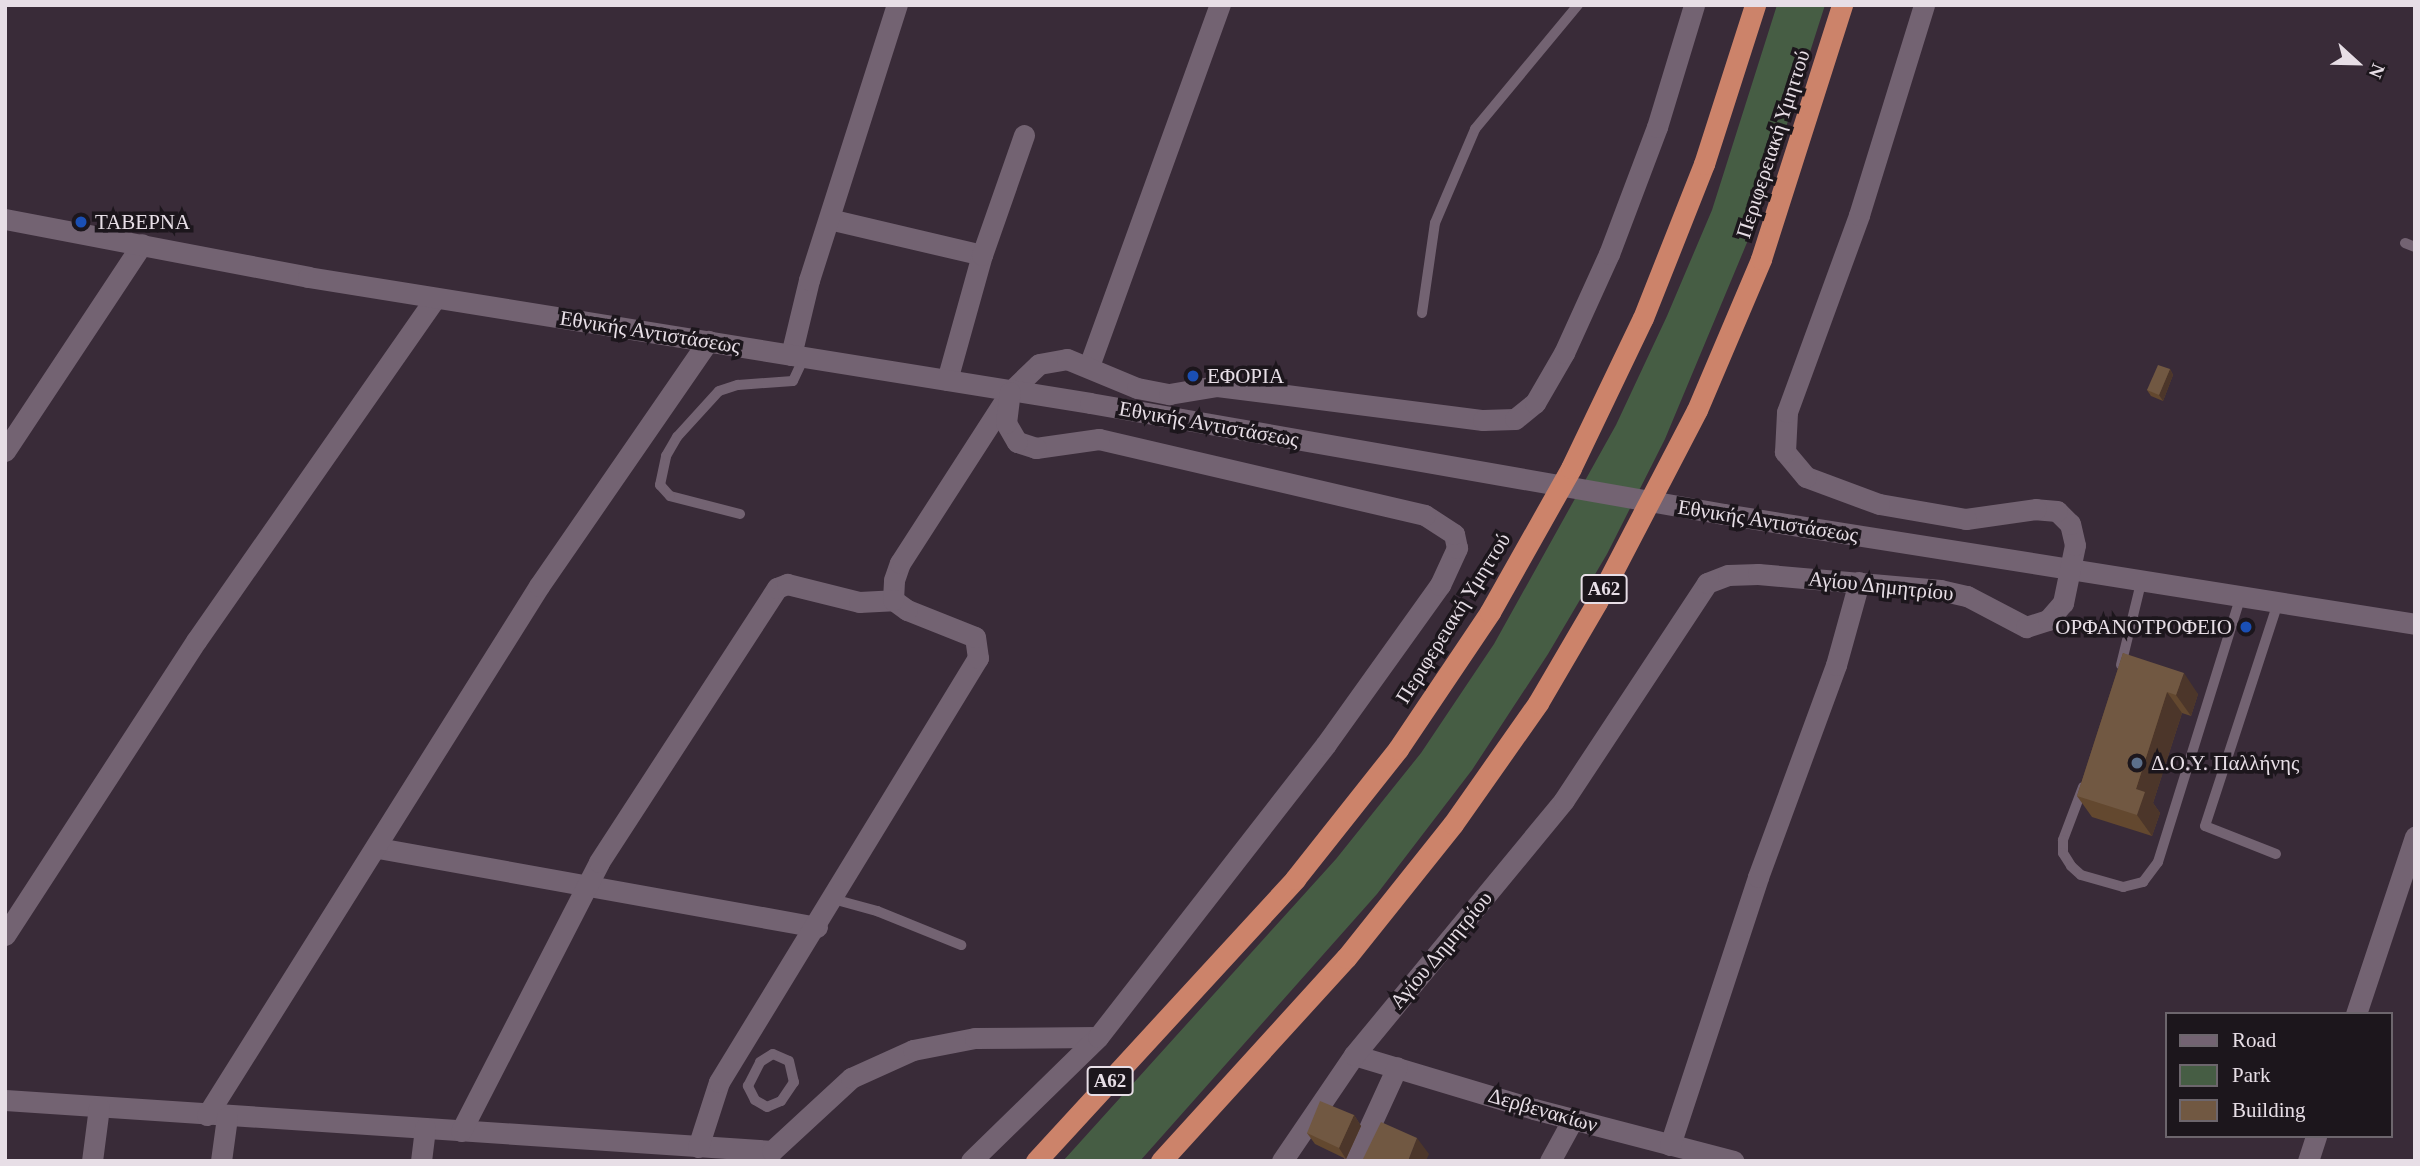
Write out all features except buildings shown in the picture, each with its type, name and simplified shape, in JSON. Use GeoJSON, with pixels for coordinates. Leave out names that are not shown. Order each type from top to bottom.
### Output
{"type":"FeatureCollection","features":[{"type":"Feature","properties":{"kind":"highway","name":"Περιφερειακή Υμηττού"},"geometry":{"type":"LineString","coordinates":[[1036,1161],[1295,879],[1398,749],[1490,611],[1571,468],[1643,318],[1704,164],[1755,5]]}},
{"type":"Feature","properties":{"kind":"highway","name":"Περιφερειακή Υμηττού"},"geometry":{"type":"LineString","coordinates":[[1161,1161],[1354,947],[1453,824],[1564,658],[1667,472],[1713,372],[1770,234],[1842,5]]}},
{"type":"Feature","properties":{"kind":"street"},"geometry":{"type":"LineString","coordinates":[[797,356],[829,219],[897,5]]}},
{"type":"Feature","properties":{"kind":"street"},"geometry":{"type":"LineString","coordinates":[[1089,366],[1220,5]]}},
{"type":"Feature","properties":{"kind":"street"},"geometry":{"type":"LineString","coordinates":[[893,600],[900,564],[1010,392],[1029,372],[1053,359],[1089,366],[1137,388],[1169,394],[1217,386],[1483,420],[1515,419],[1526,412],[1564,353],[1609,254],[1657,127],[1694,5]]}},
{"type":"Feature","properties":{"kind":"street","name":"Αγίου Δημητρίου"},"geometry":{"type":"LineString","coordinates":[[1282,1161],[1354,1055],[1563,800],[1707,583],[1742,574],[1954,592],[2026,627],[2038,626],[2057,613],[2073,568],[2073,535],[2057,511],[2036,509],[1966,519],[1879,504],[1806,477],[1785,452],[1787,412],[1859,215],[1924,5]]}},
{"type":"Feature","properties":{"kind":"street"},"geometry":{"type":"LineString","coordinates":[[947,380],[982,255],[1024,135]]}},
{"type":"Feature","properties":{"kind":"street","name":"Εθνικής Αντιστάσεως"},"geometry":{"type":"LineString","coordinates":[[5,219],[435,298],[947,380],[1724,514],[2242,593],[2415,624]]}},
{"type":"Feature","properties":{"kind":"street"},"geometry":{"type":"LineString","coordinates":[[829,219],[982,255]]}},
{"type":"Feature","properties":{"kind":"street"},"geometry":{"type":"LineString","coordinates":[[5,451],[142,244]]}},
{"type":"Feature","properties":{"kind":"street"},"geometry":{"type":"LineString","coordinates":[[5,935],[196,641],[435,298]]}},
{"type":"Feature","properties":{"kind":"street"},"geometry":{"type":"LineString","coordinates":[[221,1161],[217,1116],[539,586],[708,341]]}},
{"type":"Feature","properties":{"kind":"street"},"geometry":{"type":"LineString","coordinates":[[971,1161],[1098,1037],[1326,744],[1440,585],[1457,548],[1454,534],[1425,515],[1099,439],[1036,448],[1017,443],[1006,423],[1010,392]]}},
{"type":"Feature","properties":{"kind":"street"},"geometry":{"type":"LineString","coordinates":[[1670,1145],[1758,877],[1836,665],[1858,582]]}},
{"type":"Feature","properties":{"kind":"street"},"geometry":{"type":"LineString","coordinates":[[461,1130],[584,887],[777,589],[787,584],[859,602],[893,600],[907,610],[975,638],[978,658],[817,927],[733,1058],[705,1115],[698,1146]]}},
{"type":"Feature","properties":{"kind":"street"},"geometry":{"type":"LineString","coordinates":[[2357,1012],[2415,837]]}},
{"type":"Feature","properties":{"kind":"street"},"geometry":{"type":"LineString","coordinates":[[378,848],[817,927]]}},
{"type":"Feature","properties":{"kind":"street"},"geometry":{"type":"LineString","coordinates":[[5,1100],[787,1152],[822,1100],[851,1078],[913,1050],[975,1038],[1098,1037]]}},
{"type":"Feature","properties":{"kind":"street","name":"Δερβενακίων"},"geometry":{"type":"LineString","coordinates":[[1354,1055],[1573,1119],[1732,1161]]}},
{"type":"Feature","properties":{"kind":"street"},"geometry":{"type":"LineString","coordinates":[[1353,1161],[1397,1067]]}},
{"type":"Feature","properties":{"kind":"street"},"geometry":{"type":"LineString","coordinates":[[92,1161],[99,1107]]}},
{"type":"Feature","properties":{"kind":"street"},"geometry":{"type":"LineString","coordinates":[[1550,1161],[1573,1119]]}},
{"type":"Feature","properties":{"kind":"street"},"geometry":{"type":"LineString","coordinates":[[421,1161],[425,1128]]}},
{"type":"Feature","properties":{"kind":"street"},"geometry":{"type":"LineString","coordinates":[[2308,1161],[2315,1138]]}},
{"type":"Feature","properties":{"kind":"lane"},"geometry":{"type":"LineString","coordinates":[[1422,313],[1435,223],[1475,129],[1578,5]]}},
{"type":"Feature","properties":{"kind":"lane"},"geometry":{"type":"LineString","coordinates":[[740,514],[670,496],[660,485],[666,456],[677,437],[719,391],[738,385],[793,381],[797,356]]}},
{"type":"Feature","properties":{"kind":"lane"},"geometry":{"type":"LineString","coordinates":[[2115,683],[2143,579]]}},
{"type":"Feature","properties":{"kind":"lane"},"geometry":{"type":"LineString","coordinates":[[2087,776],[2063,853],[2081,875],[2123,887],[2143,882],[2158,862],[2242,593]]}},
{"type":"Feature","properties":{"kind":"lane"},"geometry":{"type":"LineString","coordinates":[[2276,854],[2205,826],[2279,600]]}},
{"type":"Feature","properties":{"kind":"lane"},"geometry":{"type":"LineString","coordinates":[[833,899],[877,911],[961,945]]}},
{"type":"Feature","properties":{"kind":"lane"},"geometry":{"type":"LineString","coordinates":[[783,1056],[793,1068],[794,1082],[781,1101],[767,1107],[750,1093],[754,1071],[765,1057],[783,1056]]}},
{"type":"Feature","properties":{"kind":"lane"},"geometry":{"type":"LineString","coordinates":[[733,1058],[754,1071]]}},
{"type":"Feature","properties":{"kind":"green space"},"geometry":{"type":"Polygon","coordinates":[[[1777,5],[1825,5],[1756,221],[1665,439],[1607,554],[1548,654],[1472,770],[1377,894],[1140,1161],[1063,1161],[1336,859],[1421,753],[1494,644],[1616,425],[1667,316],[1712,210],[1777,5]]]}},
{"type":"Feature","properties":{"kind":"place","name":"ΤΑΒΕΡΝΑ"},"geometry":{"type":"Point","coordinates":[81,222]}},
{"type":"Feature","properties":{"kind":"place","name":"ΕΦΟΡΙΑ"},"geometry":{"type":"Point","coordinates":[1193,376]}},
{"type":"Feature","properties":{"kind":"place","name":"ΟΡΦΑΝΟΤΡΟΦΕΙΟ"},"geometry":{"type":"Point","coordinates":[2246,627]}},
{"type":"Feature","properties":{"kind":"place","name":"Δ.Ο.Υ. Παλλήνης"},"geometry":{"type":"Point","coordinates":[2137,763]}}]}
